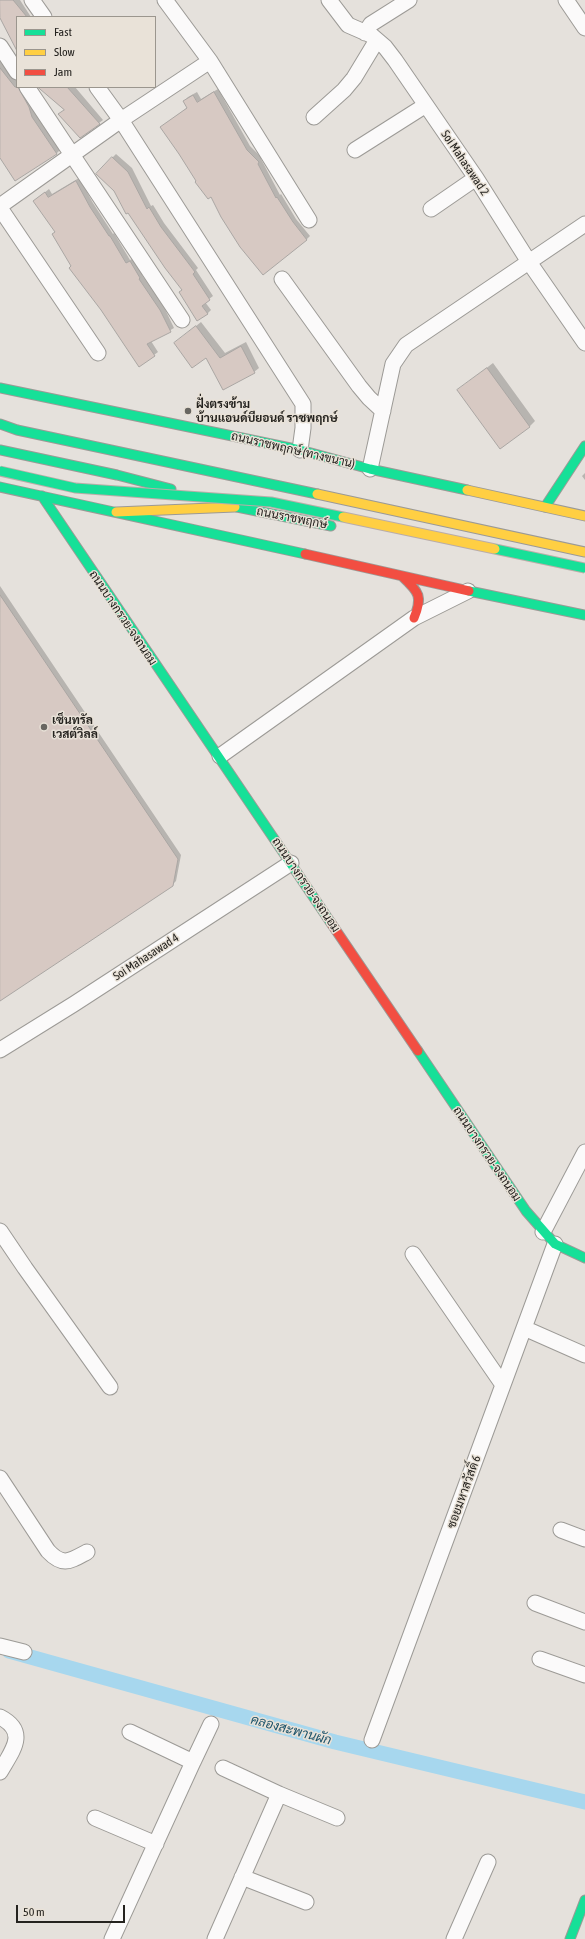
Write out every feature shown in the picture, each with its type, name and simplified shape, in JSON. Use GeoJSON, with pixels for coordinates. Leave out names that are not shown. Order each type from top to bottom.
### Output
{"type":"FeatureCollection","features":[{"type":"Feature","properties":{"kind":"main road","name":"ถนนราชพฤกษ์ (ทางขนาน)"},"geometry":{"type":"LineString","coordinates":[[0,388],[300,450],[370,469],[585,516]]}},
{"type":"Feature","properties":{"kind":"main road"},"geometry":{"type":"LineString","coordinates":[[0,417],[585,543]]}},
{"type":"Feature","properties":{"kind":"main road"},"geometry":{"type":"LineString","coordinates":[[0,424],[17,430],[585,552]]}},
{"type":"Feature","properties":{"kind":"main road"},"geometry":{"type":"LineString","coordinates":[[545,507],[585,446]]}},
{"type":"Feature","properties":{"kind":"main road","name":"ถนนราชพฤกษ์"},"geometry":{"type":"LineString","coordinates":[[0,450],[117,475],[239,507],[339,527]]}},
{"type":"Feature","properties":{"kind":"main road"},"geometry":{"type":"LineString","coordinates":[[0,471],[76,488],[271,502],[585,568]]}},
{"type":"Feature","properties":{"kind":"main road"},"geometry":{"type":"LineString","coordinates":[[0,487],[255,542],[468,591],[585,615]]}},
{"type":"Feature","properties":{"kind":"main road","name":"ถนนบางกรวย-จงถนอม"},"geometry":{"type":"LineString","coordinates":[[42,496],[141,644],[220,756],[526,1211],[555,1244],[585,1258]]}},
{"type":"Feature","properties":{"kind":"main road"},"geometry":{"type":"LineString","coordinates":[[116,512],[239,507]]}},
{"type":"Feature","properties":{"kind":"main road"},"geometry":{"type":"LineString","coordinates":[[447,549],[585,577]]}},
{"type":"Feature","properties":{"kind":"main road"},"geometry":{"type":"LineString","coordinates":[[403,576],[418,590],[420,604],[414,618]]}},
{"type":"Feature","properties":{"kind":"main road"},"geometry":{"type":"LineString","coordinates":[[570,1939],[585,1900]]}},
{"type":"Feature","properties":{"kind":"street"},"geometry":{"type":"LineString","coordinates":[[32,0],[43,16]]}},
{"type":"Feature","properties":{"kind":"street"},"geometry":{"type":"LineString","coordinates":[[165,0],[210,62],[309,220]]}},
{"type":"Feature","properties":{"kind":"street","name":"Soi Mahasawad 2"},"geometry":{"type":"LineString","coordinates":[[329,0],[348,25],[371,36],[395,60],[476,178],[529,262],[585,343]]}},
{"type":"Feature","properties":{"kind":"street"},"geometry":{"type":"LineString","coordinates":[[314,117],[344,90],[354,78],[371,36],[371,24],[409,0]]}},
{"type":"Feature","properties":{"kind":"street"},"geometry":{"type":"LineString","coordinates":[[566,0],[585,28]]}},
{"type":"Feature","properties":{"kind":"street"},"geometry":{"type":"LineString","coordinates":[[0,46],[16,70]]}},
{"type":"Feature","properties":{"kind":"street"},"geometry":{"type":"LineString","coordinates":[[98,353],[0,207],[121,120],[210,62]]}},
{"type":"Feature","properties":{"kind":"street"},"geometry":{"type":"LineString","coordinates":[[28,88],[182,320]]}},
{"type":"Feature","properties":{"kind":"street"},"geometry":{"type":"LineString","coordinates":[[98,88],[121,120],[303,404],[303,428],[300,450]]}},
{"type":"Feature","properties":{"kind":"street"},"geometry":{"type":"LineString","coordinates":[[354,150],[426,105]]}},
{"type":"Feature","properties":{"kind":"street"},"geometry":{"type":"LineString","coordinates":[[431,209],[476,178]]}},
{"type":"Feature","properties":{"kind":"street"},"geometry":{"type":"LineString","coordinates":[[370,469],[393,364],[406,345],[585,224]]}},
{"type":"Feature","properties":{"kind":"street"},"geometry":{"type":"LineString","coordinates":[[282,279],[359,386],[383,411]]}},
{"type":"Feature","properties":{"kind":"street"},"geometry":{"type":"LineString","coordinates":[[220,756],[414,618],[468,591]]}},
{"type":"Feature","properties":{"kind":"street","name":"Soi Mahasawad 4"},"geometry":{"type":"LineString","coordinates":[[0,1050],[74,1004],[291,863]]}},
{"type":"Feature","properties":{"kind":"street"},"geometry":{"type":"LineString","coordinates":[[543,1232],[585,1152]]}},
{"type":"Feature","properties":{"kind":"street"},"geometry":{"type":"LineString","coordinates":[[0,1231],[110,1387]]}},
{"type":"Feature","properties":{"kind":"street","name":"ซอยมหาสวัสดิ์ 6"},"geometry":{"type":"LineString","coordinates":[[372,1740],[555,1244]]}},
{"type":"Feature","properties":{"kind":"street"},"geometry":{"type":"LineString","coordinates":[[413,1254],[503,1385]]}},
{"type":"Feature","properties":{"kind":"street"},"geometry":{"type":"LineString","coordinates":[[524,1328],[585,1355]]}},
{"type":"Feature","properties":{"kind":"street"},"geometry":{"type":"LineString","coordinates":[[0,1478],[48,1551],[55,1559],[64,1562],[71,1561],[87,1552]]}},
{"type":"Feature","properties":{"kind":"street"},"geometry":{"type":"LineString","coordinates":[[561,1530],[585,1539]]}},
{"type":"Feature","properties":{"kind":"street"},"geometry":{"type":"LineString","coordinates":[[535,1604],[585,1622]]}},
{"type":"Feature","properties":{"kind":"street"},"geometry":{"type":"LineString","coordinates":[[0,1646],[24,1652]]}},
{"type":"Feature","properties":{"kind":"street"},"geometry":{"type":"LineString","coordinates":[[540,1659],[585,1675]]}},
{"type":"Feature","properties":{"kind":"street"},"geometry":{"type":"LineString","coordinates":[[0,1717],[13,1725],[17,1733],[16,1743],[0,1772]]}},
{"type":"Feature","properties":{"kind":"street"},"geometry":{"type":"LineString","coordinates":[[112,1939],[211,1724]]}},
{"type":"Feature","properties":{"kind":"street"},"geometry":{"type":"LineString","coordinates":[[130,1732],[193,1762]]}},
{"type":"Feature","properties":{"kind":"street"},"geometry":{"type":"LineString","coordinates":[[224,1768],[279,1794],[337,1818]]}},
{"type":"Feature","properties":{"kind":"street"},"geometry":{"type":"LineString","coordinates":[[215,1939],[279,1794]]}},
{"type":"Feature","properties":{"kind":"street"},"geometry":{"type":"LineString","coordinates":[[95,1818],[156,1844]]}},
{"type":"Feature","properties":{"kind":"street"},"geometry":{"type":"LineString","coordinates":[[454,1939],[488,1862]]}},
{"type":"Feature","properties":{"kind":"street"},"geometry":{"type":"LineString","coordinates":[[242,1877],[306,1902]]}},
{"type":"Feature","properties":{"kind":"building"},"geometry":{"type":"Polygon","coordinates":[[[0,0],[13,0],[26,16],[16,16],[16,49],[0,18],[0,0]]]}},
{"type":"Feature","properties":{"kind":"building"},"geometry":{"type":"Polygon","coordinates":[[[0,68],[15,87],[19,88],[29,107],[32,117],[57,154],[15,181],[0,158],[0,68]]]}},
{"type":"Feature","properties":{"kind":"building"},"geometry":{"type":"Polygon","coordinates":[[[39,88],[68,88],[100,124],[80,138],[58,114],[64,110],[39,88]]]}},
{"type":"Feature","properties":{"kind":"building"},"geometry":{"type":"Polygon","coordinates":[[[214,92],[247,150],[259,162],[258,164],[276,198],[277,197],[307,240],[263,275],[240,247],[221,217],[211,197],[208,199],[195,182],[196,181],[179,154],[160,127],[187,108],[183,101],[193,95],[197,102],[214,92]]]}},
{"type":"Feature","properties":{"kind":"building"},"geometry":{"type":"Polygon","coordinates":[[[112,157],[128,172],[147,209],[149,207],[161,227],[195,272],[193,274],[210,300],[202,306],[208,314],[197,321],[179,292],[182,290],[165,268],[128,213],[126,214],[114,191],[96,174],[112,157]]]}},
{"type":"Feature","properties":{"kind":"building"},"geometry":{"type":"Polygon","coordinates":[[[76,181],[90,207],[126,263],[130,261],[140,278],[139,279],[160,310],[171,332],[147,344],[155,356],[139,367],[101,310],[69,268],[71,266],[52,234],[55,232],[33,201],[45,192],[48,197],[76,181]]]}},
{"type":"Feature","properties":{"kind":"building"},"geometry":{"type":"Polygon","coordinates":[[[196,326],[220,358],[241,346],[255,373],[223,390],[206,358],[192,368],[174,343],[196,326]]]}},
{"type":"Feature","properties":{"kind":"building"},"geometry":{"type":"Polygon","coordinates":[[[487,368],[530,427],[500,449],[457,390],[487,368]]]}},
{"type":"Feature","properties":{"kind":"building","name":"เซ็นทรัล เวสต์วิลล์"},"geometry":{"type":"Polygon","coordinates":[[[0,595],[178,859],[173,886],[0,1001],[0,595]]]}},
{"type":"Feature","properties":{"kind":"waterway","name":"คลองสะพานผัก"},"geometry":{"type":"LineString","coordinates":[[9,1651],[335,1742],[585,1802]]}},
{"type":"Feature","properties":{"kind":"traffic: fast"},"geometry":{"type":"LineString","coordinates":[[0,388],[300,450],[370,469],[467,490]]}},
{"type":"Feature","properties":{"kind":"traffic: fast"},"geometry":{"type":"LineString","coordinates":[[0,424],[17,430],[317,494]]}},
{"type":"Feature","properties":{"kind":"traffic: fast"},"geometry":{"type":"LineString","coordinates":[[545,507],[585,446]]}},
{"type":"Feature","properties":{"kind":"traffic: fast"},"geometry":{"type":"LineString","coordinates":[[0,450],[117,475],[171,489]]}},
{"type":"Feature","properties":{"kind":"traffic: fast"},"geometry":{"type":"LineString","coordinates":[[0,471],[75,488],[271,502],[343,517]]}},
{"type":"Feature","properties":{"kind":"traffic: fast"},"geometry":{"type":"LineString","coordinates":[[0,487],[305,554]]}},
{"type":"Feature","properties":{"kind":"traffic: fast"},"geometry":{"type":"LineString","coordinates":[[42,496],[331,923]]}},
{"type":"Feature","properties":{"kind":"traffic: fast"},"geometry":{"type":"LineString","coordinates":[[237,507],[331,526]]}},
{"type":"Feature","properties":{"kind":"traffic: fast"},"geometry":{"type":"LineString","coordinates":[[495,549],[585,568]]}},
{"type":"Feature","properties":{"kind":"traffic: fast"},"geometry":{"type":"LineString","coordinates":[[469,591],[585,615]]}},
{"type":"Feature","properties":{"kind":"traffic: fast"},"geometry":{"type":"LineString","coordinates":[[418,1051],[526,1211],[555,1244],[585,1258]]}},
{"type":"Feature","properties":{"kind":"traffic: fast"},"geometry":{"type":"LineString","coordinates":[[570,1939],[585,1900]]}},
{"type":"Feature","properties":{"kind":"traffic: slow"},"geometry":{"type":"LineString","coordinates":[[467,490],[585,516]]}},
{"type":"Feature","properties":{"kind":"traffic: slow"},"geometry":{"type":"LineString","coordinates":[[317,494],[585,552]]}},
{"type":"Feature","properties":{"kind":"traffic: slow"},"geometry":{"type":"LineString","coordinates":[[116,512],[235,507]]}},
{"type":"Feature","properties":{"kind":"traffic: slow"},"geometry":{"type":"LineString","coordinates":[[343,517],[495,549]]}},
{"type":"Feature","properties":{"kind":"traffic: jam"},"geometry":{"type":"LineString","coordinates":[[305,554],[469,591]]}},
{"type":"Feature","properties":{"kind":"traffic: jam"},"geometry":{"type":"LineString","coordinates":[[403,577],[413,587],[418,595],[419,600],[414,618]]}},
{"type":"Feature","properties":{"kind":"traffic: jam"},"geometry":{"type":"LineString","coordinates":[[331,923],[418,1051]]}},
{"type":"Feature","properties":{"kind":"place","name":"ฝั่งตรงข้าม บ้านแอนด์บียอนด์ ราชพฤกษ์"},"geometry":{"type":"Point","coordinates":[188,411]}},
{"type":"Feature","properties":{"kind":"place","name":"เซ็นทรัล เวสต์วิลล์"},"geometry":{"type":"Point","coordinates":[44,727]}}]}
